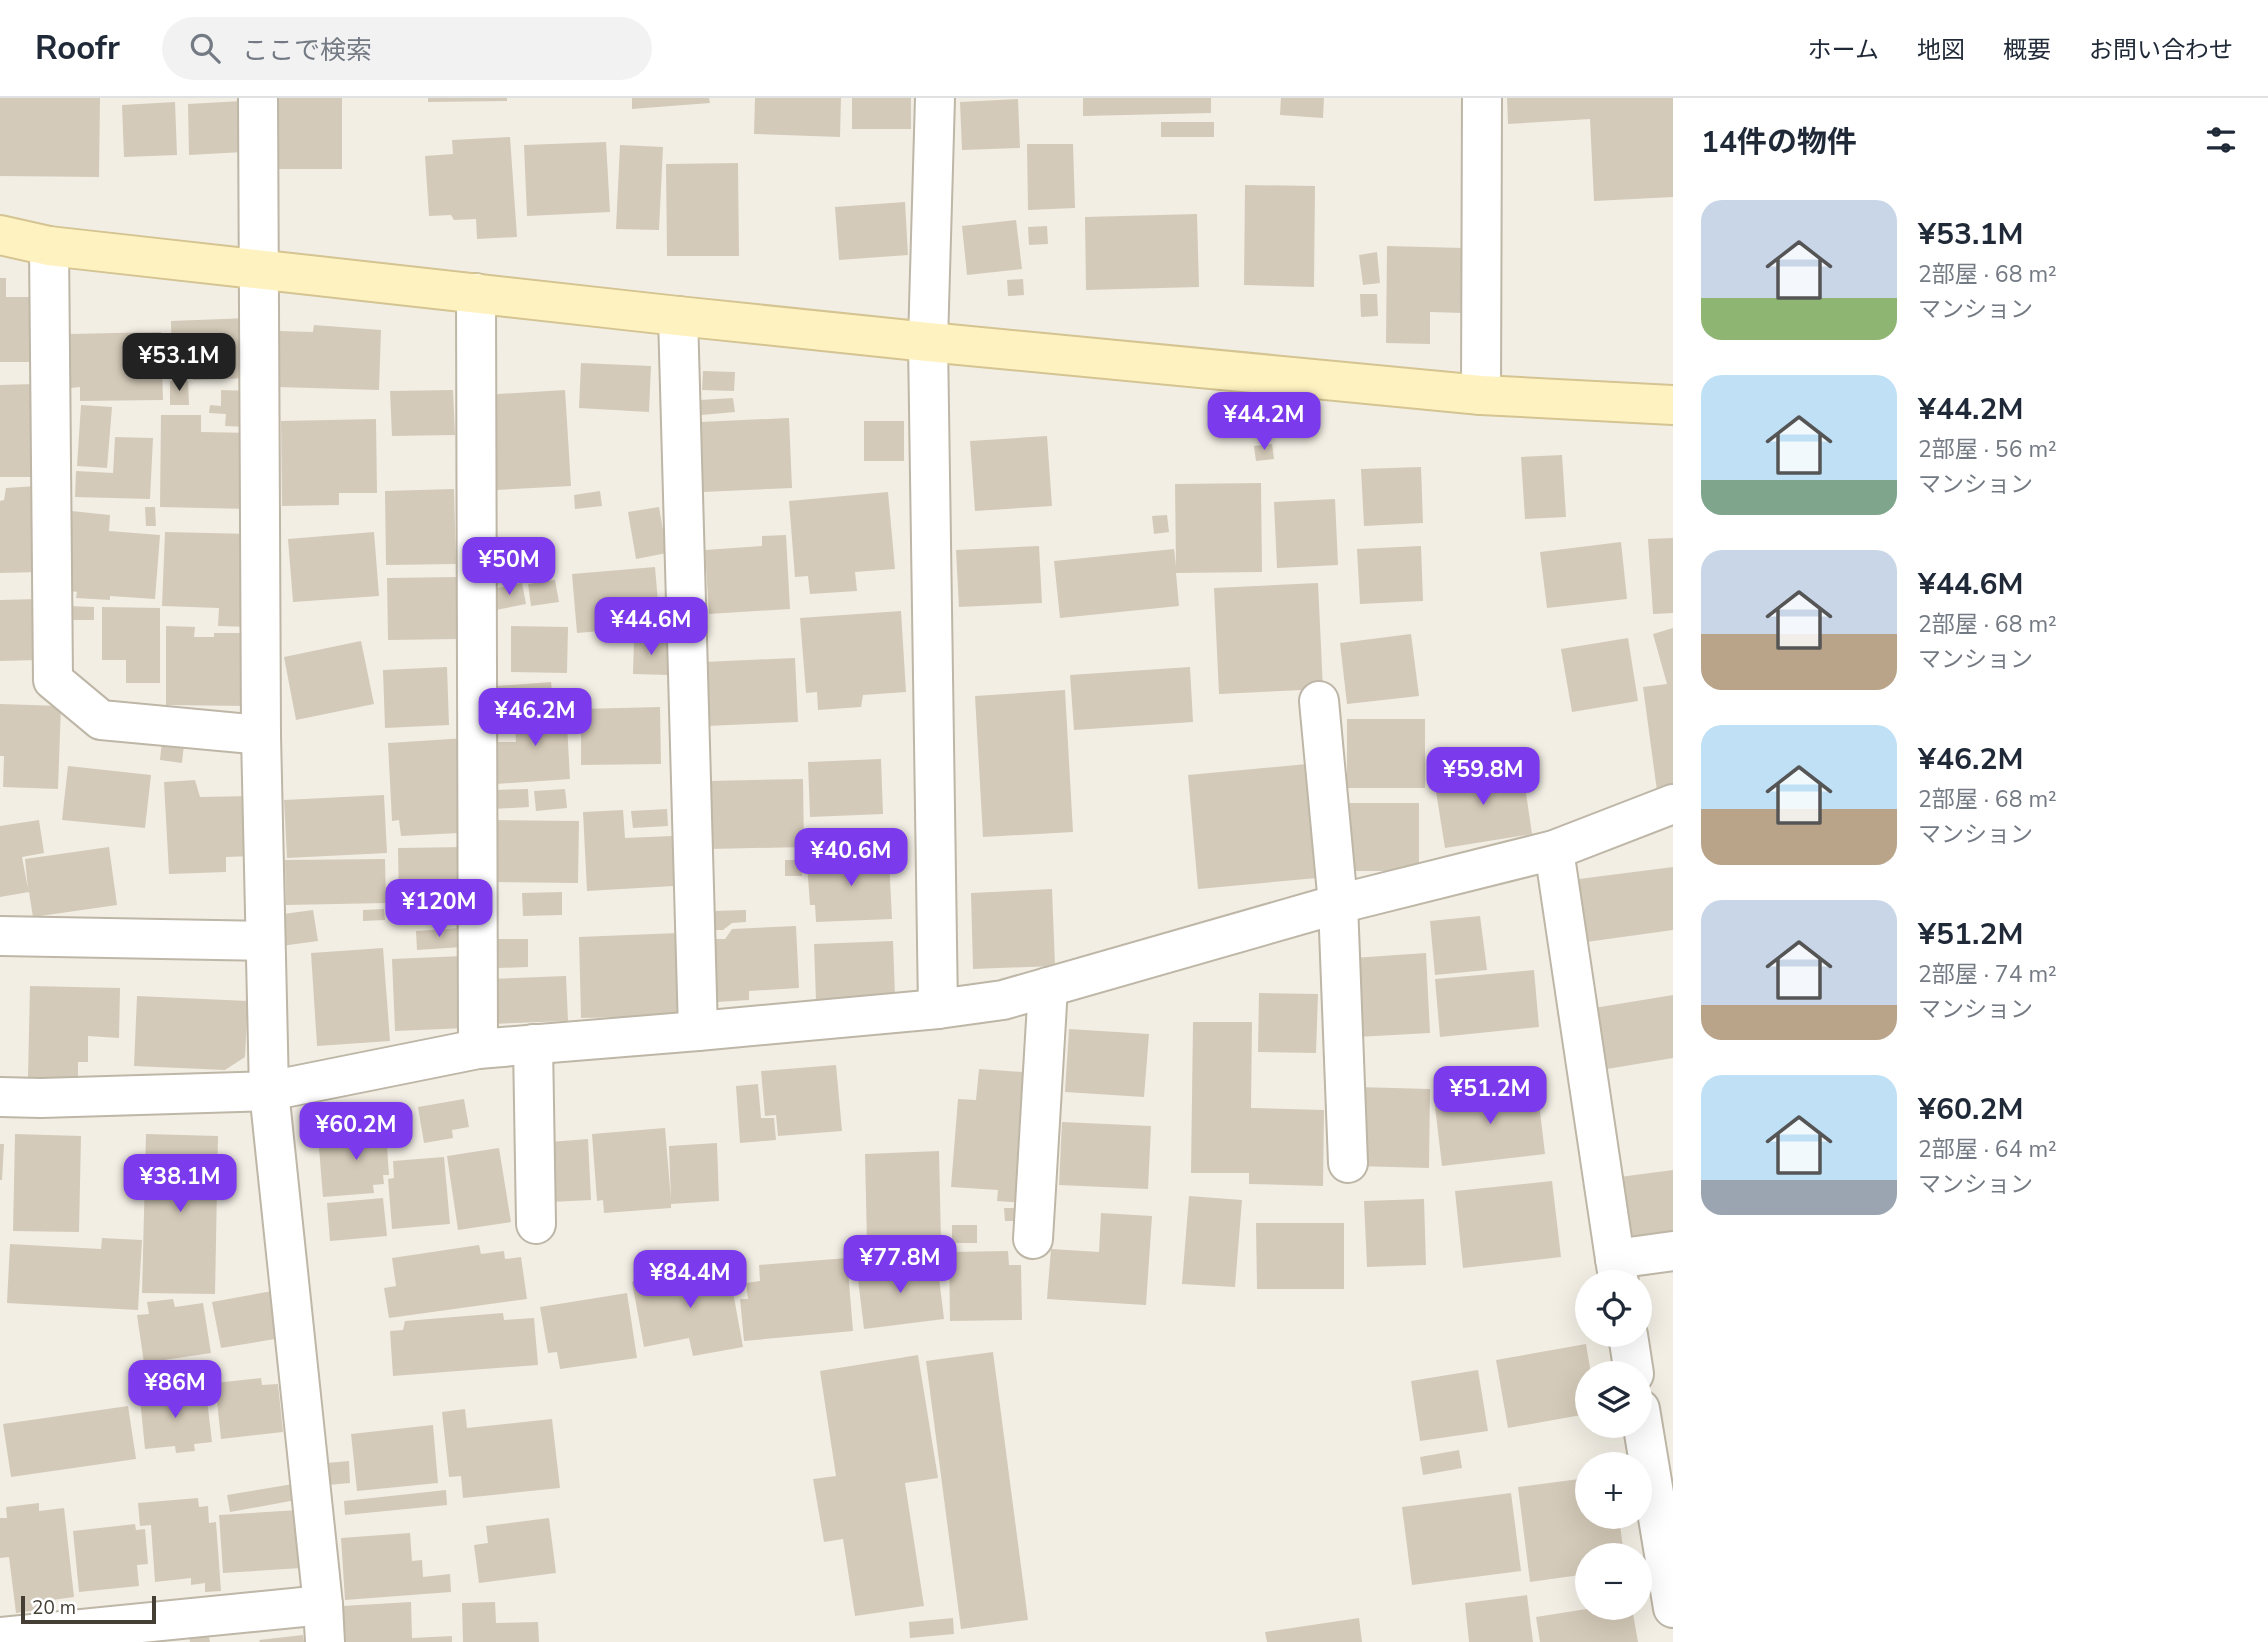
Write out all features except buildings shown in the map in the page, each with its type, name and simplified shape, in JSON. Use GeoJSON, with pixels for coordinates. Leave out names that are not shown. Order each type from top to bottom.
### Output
{"type":"FeatureCollection","features":[{"type":"Feature","properties":{"kind":"street"},"geometry":{"type":"LineString","coordinates":[[0,1637],[324,1623],[269,1091],[261,735],[258,98]]}},
{"type":"Feature","properties":{"kind":"street"},"geometry":{"type":"LineString","coordinates":[[935,98],[928,342],[938,1009]]}},
{"type":"Feature","properties":{"kind":"street"},"geometry":{"type":"LineString","coordinates":[[1481,395],[1482,98]]}},
{"type":"Feature","properties":{"kind":"street"},"geometry":{"type":"LineString","coordinates":[[0,235],[49,246],[928,342],[1481,395],[1673,405]]}},
{"type":"Feature","properties":{"kind":"street"},"geometry":{"type":"LineString","coordinates":[[49,246],[53,680],[101,720],[261,735]]}},
{"type":"Feature","properties":{"kind":"street"},"geometry":{"type":"LineString","coordinates":[[476,293],[478,1049]]}},
{"type":"Feature","properties":{"kind":"street"},"geometry":{"type":"LineString","coordinates":[[678,316],[698,1031]]}},
{"type":"Feature","properties":{"kind":"street"},"geometry":{"type":"LineString","coordinates":[[1319,701],[1338,904],[1348,1163]]}},
{"type":"Feature","properties":{"kind":"street"},"geometry":{"type":"LineString","coordinates":[[0,1097],[269,1091],[478,1049],[938,1009],[1003,1000],[1338,904],[1554,850],[1673,804]]}},
{"type":"Feature","properties":{"kind":"street"},"geometry":{"type":"LineString","coordinates":[[1554,850],[1617,1270]]}},
{"type":"Feature","properties":{"kind":"street"},"geometry":{"type":"LineString","coordinates":[[0,936],[265,941]]}},
{"type":"Feature","properties":{"kind":"street"},"geometry":{"type":"LineString","coordinates":[[1032,1239],[1048,987]]}},
{"type":"Feature","properties":{"kind":"street"},"geometry":{"type":"LineString","coordinates":[[533,1044],[536,1224]]}},
{"type":"Feature","properties":{"kind":"street"},"geometry":{"type":"LineString","coordinates":[[1620,1270],[1673,1251]]}},
{"type":"Feature","properties":{"kind":"street"},"geometry":{"type":"LineString","coordinates":[[1645,1438],[1673,1608]]}}]}
